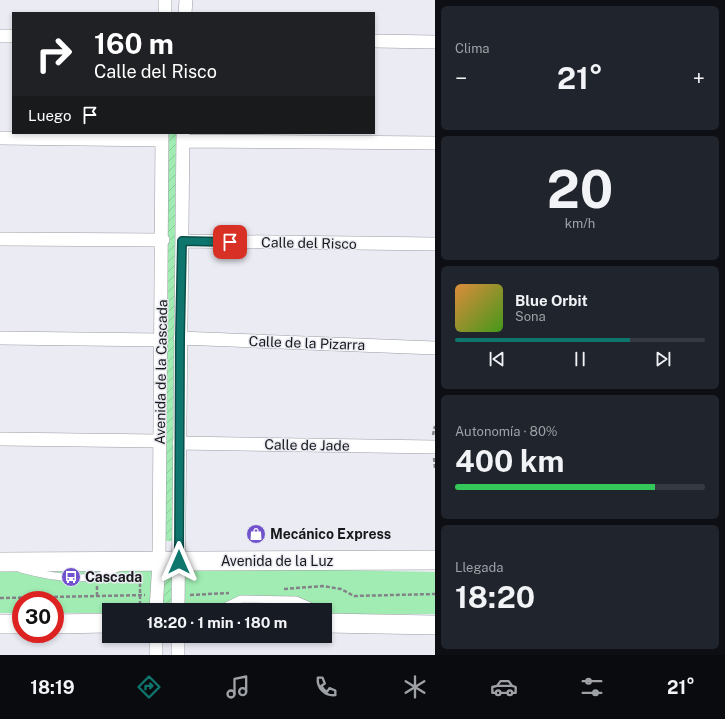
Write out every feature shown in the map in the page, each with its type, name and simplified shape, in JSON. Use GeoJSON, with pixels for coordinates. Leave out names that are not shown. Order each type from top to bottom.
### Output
{"type":"FeatureCollection","features":[{"type":"Feature","properties":{"kind":"main road","name":"Avenida de la Luz"},"geometry":{"type":"LineString","coordinates":[[0,563],[435,560]]}},
{"type":"Feature","properties":{"kind":"main road"},"geometry":{"type":"LineString","coordinates":[[332,621],[350,624],[435,625]]}},
{"type":"Feature","properties":{"kind":"main road"},"geometry":{"type":"LineString","coordinates":[[64,624],[102,623]]}},
{"type":"Feature","properties":{"kind":"main road"},"geometry":{"type":"LineString","coordinates":[[0,624],[12,624]]}},
{"type":"Feature","properties":{"kind":"street"},"geometry":{"type":"LineString","coordinates":[[165,0],[165,12]]}},
{"type":"Feature","properties":{"kind":"street"},"geometry":{"type":"LineString","coordinates":[[185,12],[186,0]]}},
{"type":"Feature","properties":{"kind":"street"},"geometry":{"type":"LineString","coordinates":[[0,36],[12,36]]}},
{"type":"Feature","properties":{"kind":"street"},"geometry":{"type":"LineString","coordinates":[[375,41],[435,42]]}},
{"type":"Feature","properties":{"kind":"street"},"geometry":{"type":"LineString","coordinates":[[0,138],[162,136]]}},
{"type":"Feature","properties":{"kind":"street","name":"Avenida de la Cascada"},"geometry":{"type":"LineString","coordinates":[[156,603],[159,562],[162,340],[162,136]]}},
{"type":"Feature","properties":{"kind":"street"},"geometry":{"type":"LineString","coordinates":[[183,137],[435,143]]}},
{"type":"Feature","properties":{"kind":"street","name":"Avenida de la Cascada"},"geometry":{"type":"LineString","coordinates":[[178,603],[183,137]]}},
{"type":"Feature","properties":{"kind":"street"},"geometry":{"type":"LineString","coordinates":[[0,238],[162,240]]}},
{"type":"Feature","properties":{"kind":"street","name":"Calle del Risco"},"geometry":{"type":"LineString","coordinates":[[182,241],[435,244]]}},
{"type":"Feature","properties":{"kind":"street"},"geometry":{"type":"LineString","coordinates":[[0,338],[162,340]]}},
{"type":"Feature","properties":{"kind":"street","name":"Calle de la Pizarra"},"geometry":{"type":"LineString","coordinates":[[180,338],[435,348]]}},
{"type":"Feature","properties":{"kind":"street"},"geometry":{"type":"LineString","coordinates":[[0,439],[160,441]]}},
{"type":"Feature","properties":{"kind":"street","name":"Calle de Jade"},"geometry":{"type":"LineString","coordinates":[[179,443],[434,442]]}},
{"type":"Feature","properties":{"kind":"street"},"geometry":{"type":"LineString","coordinates":[[156,643],[156,655]]}},
{"type":"Feature","properties":{"kind":"street"},"geometry":{"type":"LineString","coordinates":[[178,643],[178,655]]}},
{"type":"Feature","properties":{"kind":"lane"},"geometry":{"type":"LineString","coordinates":[[232,603],[240,599],[296,600],[303,603]]}},
{"type":"Feature","properties":{"kind":"path"},"geometry":{"type":"LineString","coordinates":[[434,442],[435,426]]}},
{"type":"Feature","properties":{"kind":"path"},"geometry":{"type":"LineString","coordinates":[[138,562],[140,603]]}},
{"type":"Feature","properties":{"kind":"path"},"geometry":{"type":"LineString","coordinates":[[324,586],[341,589],[354,596],[435,594]]}},
{"type":"Feature","properties":{"kind":"path"},"geometry":{"type":"LineString","coordinates":[[0,598],[139,595],[157,596]]}},
{"type":"Feature","properties":{"kind":"green space"},"geometry":{"type":"Polygon","coordinates":[[[168,134],[176,134],[173,443],[174,541],[163,541],[168,134]]]}},
{"type":"Feature","properties":{"kind":"green space"},"geometry":{"type":"Polygon","coordinates":[[[200,567],[435,572],[435,614],[332,614],[332,603],[102,603],[102,613],[64,613],[64,591],[12,591],[12,613],[0,613],[0,569],[200,567]]]}},
{"type":"Feature","properties":{"kind":"green space"},"geometry":{"type":"Polygon","coordinates":[[[165,574],[173,575],[172,603],[162,603],[162,587],[165,574]]]}},
{"type":"Feature","properties":{"kind":"place","name":"Mecánico Express"},"geometry":{"type":"Point","coordinates":[256,534]}},
{"type":"Feature","properties":{"kind":"place","name":"Cascada"},"geometry":{"type":"Point","coordinates":[71,577]}},
{"type":"Feature","properties":{"kind":"route"},"geometry":{"type":"LineString","coordinates":[[179,562],[182,241],[230,242]]}}]}
